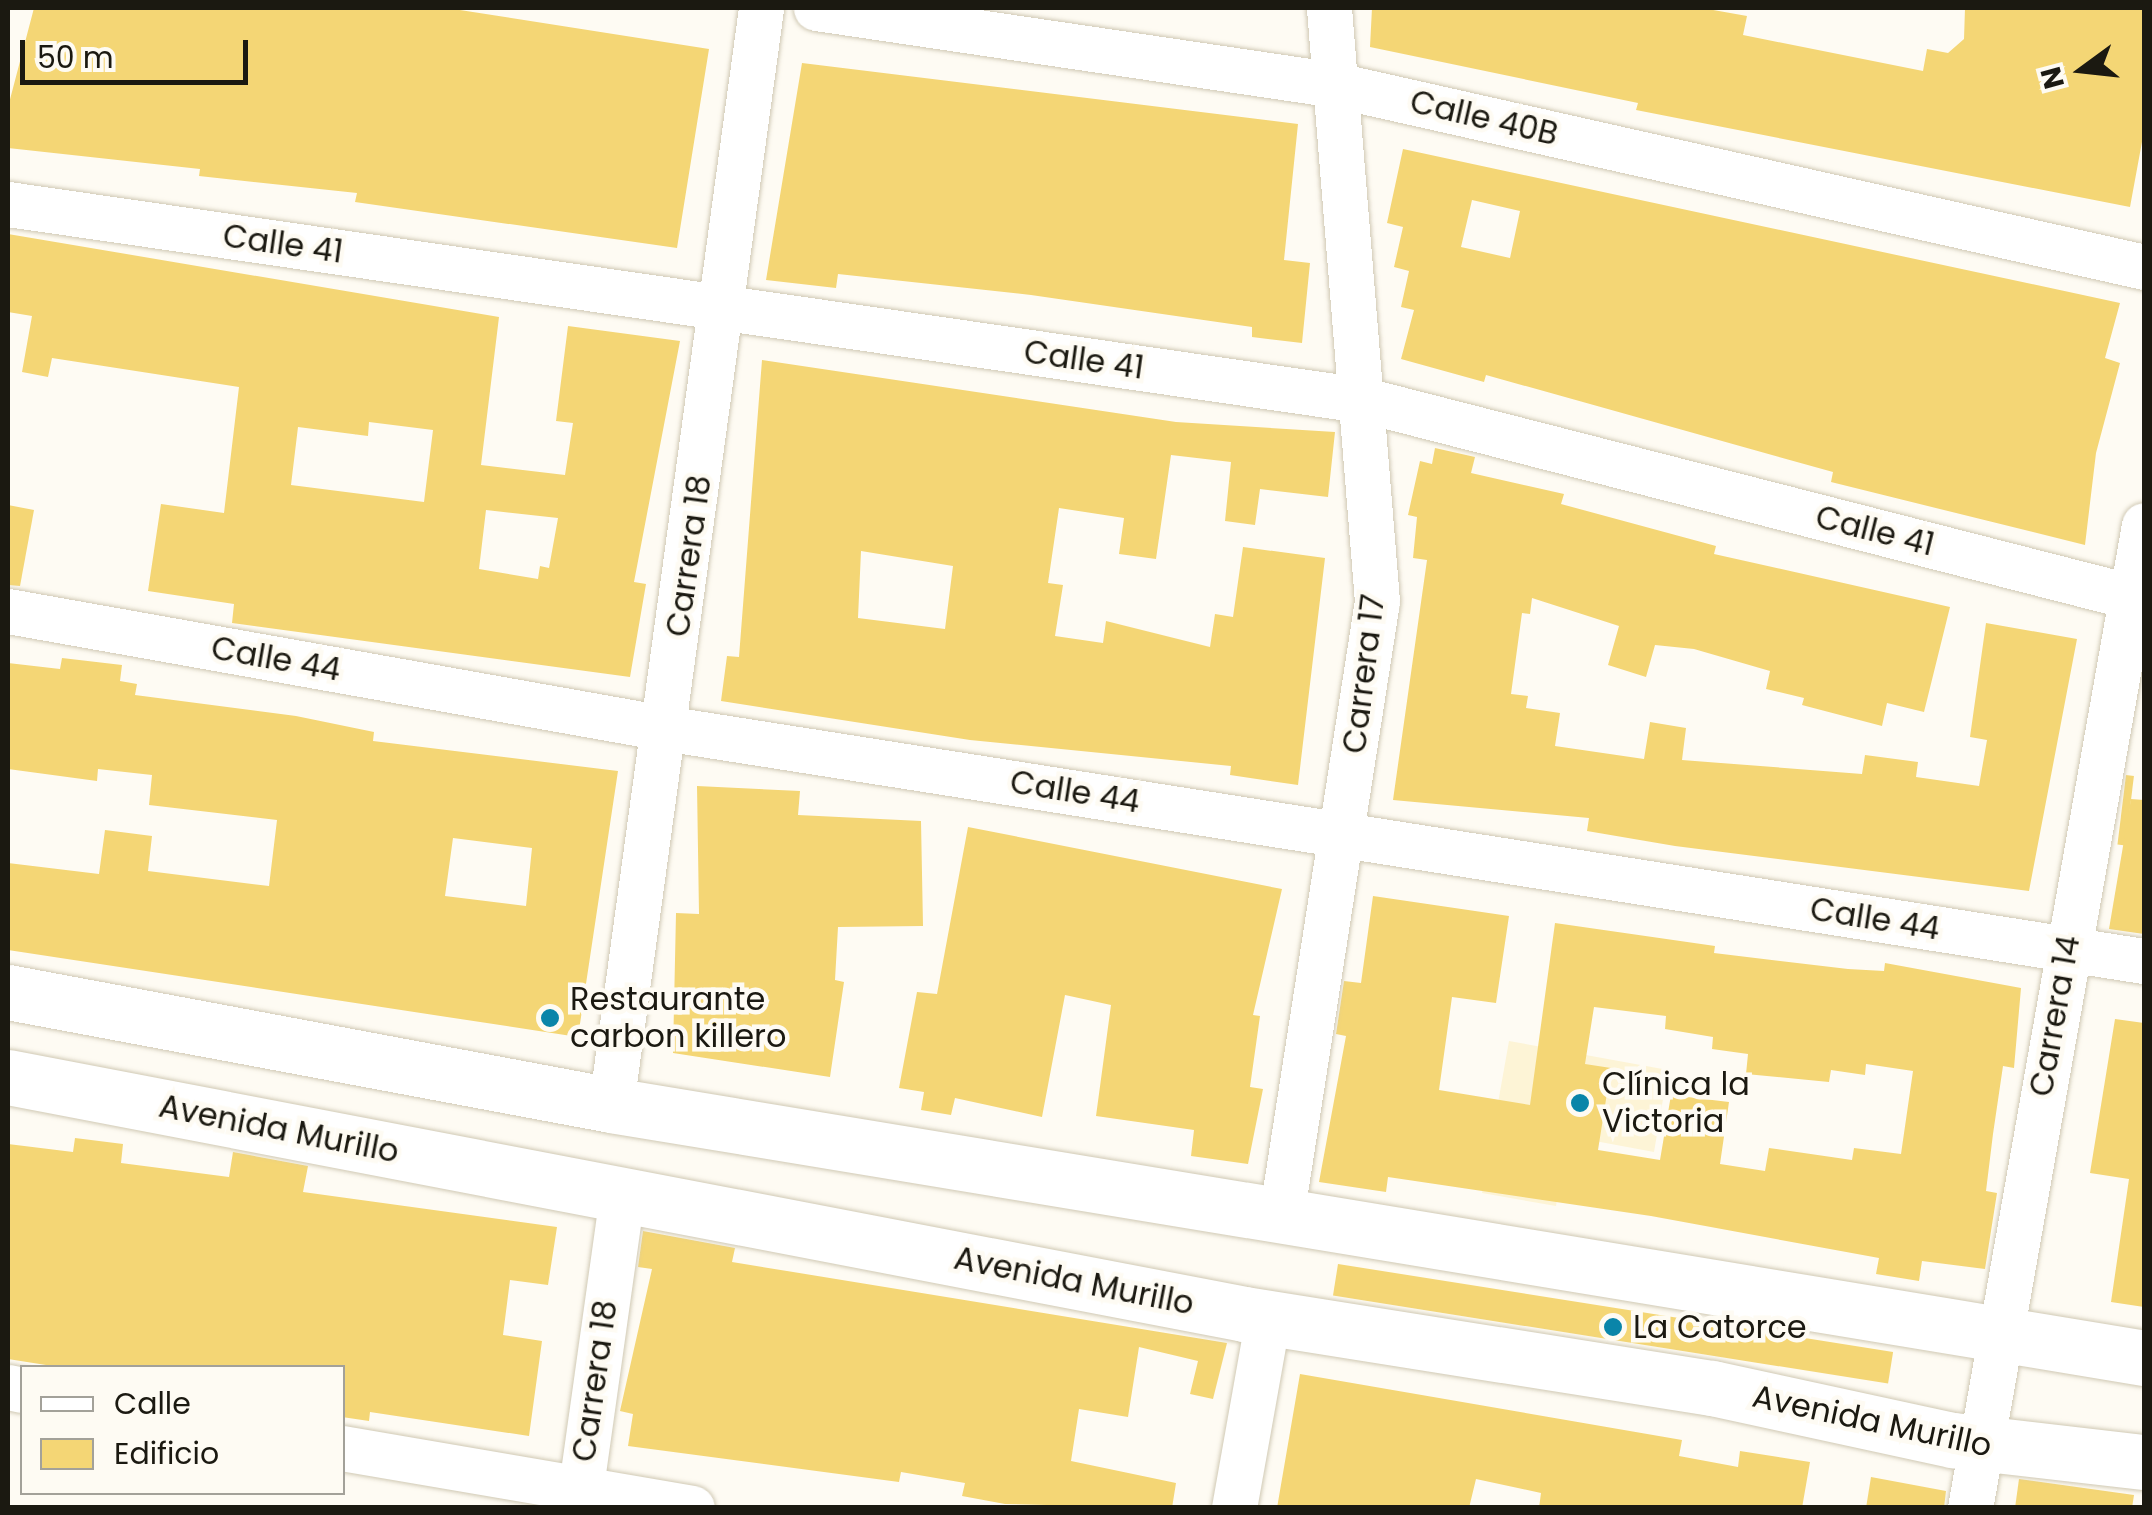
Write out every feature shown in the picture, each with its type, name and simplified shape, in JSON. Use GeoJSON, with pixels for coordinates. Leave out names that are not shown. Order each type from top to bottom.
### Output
{"type":"FeatureCollection","features":[{"type":"Feature","properties":{"kind":"main road"},"geometry":{"type":"LineString","coordinates":[[8,992],[611,1105],[2144,1358]]}},
{"type":"Feature","properties":{"kind":"main road","name":"Avenida Murillo"},"geometry":{"type":"LineString","coordinates":[[8,1078],[1268,1318],[1712,1388],[1980,1444],[2144,1462]]}},
{"type":"Feature","properties":{"kind":"street","name":"Carrera 18"},"geometry":{"type":"LineString","coordinates":[[611,1105],[726,308],[761,8]]}},
{"type":"Feature","properties":{"kind":"street","name":"Calle 40B"},"geometry":{"type":"LineString","coordinates":[[816,8],[1336,85],[2144,266]]}},
{"type":"Feature","properties":{"kind":"street","name":"Carrera 17"},"geometry":{"type":"LineString","coordinates":[[1280,1217],[1378,601],[1368,400],[1329,8]]}},
{"type":"Feature","properties":{"kind":"street","name":"Calle 41"},"geometry":{"type":"LineString","coordinates":[[8,204],[1368,400],[2138,599]]}},
{"type":"Feature","properties":{"kind":"street","name":"Carrera 14"},"geometry":{"type":"LineString","coordinates":[[1970,1508],[2068,949],[2138,599],[2144,525]]}},
{"type":"Feature","properties":{"kind":"street","name":"Calle 44"},"geometry":{"type":"LineString","coordinates":[[8,612],[664,728],[2144,962]]}},
{"type":"Feature","properties":{"kind":"street","name":"Carrera 18"},"geometry":{"type":"LineString","coordinates":[[579,1499],[622,1194]]}},
{"type":"Feature","properties":{"kind":"street"},"geometry":{"type":"LineString","coordinates":[[1234,1508],[1268,1318]]}},
{"type":"Feature","properties":{"kind":"street"},"geometry":{"type":"LineString","coordinates":[[345,1449],[579,1499],[692,1508]]}},
{"type":"Feature","properties":{"kind":"shaded area","name":"Clínica la Victoria"},"geometry":{"type":"Polygon","coordinates":[[[1509,1041],[1668,1070],[1654,1152],[1568,1136],[1556,1206],[1482,1193],[1509,1041]]]}},
{"type":"Feature","properties":{"kind":"building"},"geometry":{"type":"Polygon","coordinates":[[[34,8],[447,8],[709,49],[677,248],[355,202],[357,193],[199,176],[200,169],[8,148],[8,107],[34,8]]]}},
{"type":"Feature","properties":{"kind":"building"},"geometry":{"type":"Polygon","coordinates":[[[1372,8],[1702,8],[1747,16],[1743,35],[1923,71],[1927,49],[1948,53],[1964,39],[1965,8],[2144,8],[2144,131],[2130,207],[1636,110],[1638,103],[1370,47],[1372,8]]]}},
{"type":"Feature","properties":{"kind":"building"},"geometry":{"type":"Polygon","coordinates":[[[802,63],[1298,124],[1284,260],[1310,263],[1302,343],[1252,337],[1252,327],[1031,295],[838,274],[836,288],[766,280],[802,63]]]}},
{"type":"Feature","properties":{"kind":"building"},"geometry":{"type":"Polygon","coordinates":[[[1403,149],[2120,303],[2105,358],[2120,363],[2096,453],[2085,545],[1831,482],[1833,472],[1486,375],[1484,382],[1401,359],[1414,310],[1401,307],[1409,271],[1394,267],[1403,227],[1387,223],[1403,149]],[[1472,200],[1461,247],[1510,258],[1520,211],[1472,200]]]}},
{"type":"Feature","properties":{"kind":"building"},"geometry":{"type":"Polygon","coordinates":[[[8,234],[499,317],[481,465],[565,475],[573,423],[556,421],[568,326],[680,341],[634,582],[646,584],[630,677],[232,623],[234,604],[148,591],[161,504],[224,513],[239,387],[52,358],[48,377],[22,372],[32,316],[8,312],[8,234]],[[369,422],[368,436],[298,427],[291,485],[424,502],[433,430],[369,422]],[[486,510],[479,569],[538,579],[540,566],[549,568],[558,518],[486,510]]]}},
{"type":"Feature","properties":{"kind":"building"},"geometry":{"type":"Polygon","coordinates":[[[762,360],[1176,422],[1335,432],[1328,497],[1260,489],[1255,525],[1225,521],[1231,462],[1171,455],[1156,559],[1119,554],[1124,518],[1059,508],[1048,583],[1063,585],[1055,636],[1103,643],[1106,621],[1210,647],[1215,614],[1233,617],[1243,547],[1325,558],[1298,785],[1230,775],[1231,766],[970,740],[721,701],[727,656],[739,657],[762,360]],[[861,551],[858,618],[945,629],[953,566],[861,551]]]}},
{"type":"Feature","properties":{"kind":"building"},"geometry":{"type":"Polygon","coordinates":[[[1435,448],[1475,457],[1471,473],[1564,494],[1561,504],[1716,546],[1714,554],[1950,607],[1924,712],[1887,703],[1882,726],[1802,705],[1804,698],[1766,689],[1770,671],[1694,649],[1655,645],[1646,677],[1608,665],[1619,626],[1532,598],[1530,614],[1522,613],[1511,694],[1528,696],[1526,708],[1560,713],[1555,746],[1644,759],[1650,722],[1686,728],[1682,760],[1862,774],[1865,755],[1918,762],[1916,777],[1979,786],[1987,740],[1970,737],[1986,623],[2077,639],[2029,891],[1675,846],[1587,831],[1589,818],[1393,800],[1427,560],[1413,558],[1417,517],[1408,515],[1420,461],[1432,464],[1435,448]]]}},
{"type":"Feature","properties":{"kind":"building"},"geometry":{"type":"Polygon","coordinates":[[[8,505],[34,510],[20,586],[8,585],[8,505]]]}},
{"type":"Feature","properties":{"kind":"building"},"geometry":{"type":"Polygon","coordinates":[[[62,658],[122,665],[120,681],[137,684],[135,695],[296,716],[374,732],[373,741],[618,771],[578,1037],[8,950],[8,863],[99,874],[105,830],[152,836],[148,871],[269,886],[277,820],[149,805],[152,775],[98,769],[97,781],[8,769],[8,663],[60,669],[62,658]],[[453,838],[445,896],[526,906],[532,848],[453,838]]]}},
{"type":"Feature","properties":{"kind":"building"},"geometry":{"type":"Polygon","coordinates":[[[2126,775],[2134,776],[2125,845],[2117,844],[2126,775]]]}},
{"type":"Feature","properties":{"kind":"building"},"geometry":{"type":"Polygon","coordinates":[[[697,786],[800,791],[798,815],[921,821],[923,926],[838,927],[835,980],[844,982],[830,1077],[673,1053],[676,913],[699,914],[697,786]]]}},
{"type":"Feature","properties":{"kind":"building"},"geometry":{"type":"Polygon","coordinates":[[[2131,799],[2144,800],[2144,934],[2109,929],[2131,799]]]}},
{"type":"Feature","properties":{"kind":"building"},"geometry":{"type":"Polygon","coordinates":[[[968,827],[1282,889],[1253,1015],[1260,1016],[1250,1087],[1263,1089],[1248,1164],[1191,1156],[1194,1130],[1096,1116],[1111,1005],[1065,995],[1042,1117],[955,1098],[951,1115],[921,1110],[924,1092],[899,1088],[917,992],[937,994],[968,827]]]}},
{"type":"Feature","properties":{"kind":"building"},"geometry":{"type":"Polygon","coordinates":[[[1373,896],[1509,916],[1496,1003],[1452,997],[1439,1090],[1530,1105],[1555,923],[1715,946],[1714,953],[1848,969],[1884,971],[1885,963],[2021,988],[2014,1068],[2003,1066],[1993,1134],[1986,1191],[1997,1193],[1985,1269],[1922,1261],[1919,1281],[1876,1274],[1879,1258],[1651,1216],[1388,1177],[1386,1192],[1319,1182],[1346,1036],[1336,1034],[1344,981],[1361,983],[1373,896]],[[1594,1007],[1585,1064],[1611,1068],[1598,1150],[1660,1160],[1671,1095],[1729,1102],[1720,1164],[1765,1171],[1769,1148],[1852,1160],[1854,1148],[1901,1154],[1913,1071],[1866,1064],[1865,1075],[1831,1070],[1829,1082],[1746,1074],[1748,1054],[1712,1049],[1713,1037],[1665,1029],[1666,1016],[1594,1007]]]}},
{"type":"Feature","properties":{"kind":"building"},"geometry":{"type":"Polygon","coordinates":[[[2115,1019],[2144,1023],[2144,1307],[2111,1302],[2129,1179],[2090,1173],[2115,1019]]]}},
{"type":"Feature","properties":{"kind":"building"},"geometry":{"type":"Polygon","coordinates":[[[75,1138],[123,1144],[121,1163],[229,1177],[233,1152],[308,1166],[303,1192],[557,1227],[548,1285],[510,1280],[503,1335],[542,1341],[529,1436],[370,1412],[369,1421],[345,1417],[345,1365],[46,1365],[8,1359],[8,1144],[73,1152],[75,1138]]]}},
{"type":"Feature","properties":{"kind":"building"},"geometry":{"type":"Polygon","coordinates":[[[643,1231],[735,1248],[732,1262],[1227,1343],[1213,1399],[1190,1394],[1198,1361],[1139,1347],[1128,1417],[1079,1409],[1071,1461],[1176,1483],[1172,1508],[1005,1504],[962,1496],[965,1483],[901,1472],[899,1482],[628,1446],[633,1414],[620,1411],[652,1269],[638,1267],[643,1231]]]}},
{"type":"Feature","properties":{"kind":"building","name":"La Catorce"},"geometry":{"type":"Polygon","coordinates":[[[1338,1264],[1893,1352],[1888,1384],[1333,1296],[1338,1264]]]}},
{"type":"Feature","properties":{"kind":"building"},"geometry":{"type":"Polygon","coordinates":[[[1300,1374],[1682,1440],[1679,1456],[1738,1467],[1740,1451],[1810,1462],[1802,1508],[1539,1508],[1541,1493],[1476,1479],[1469,1508],[1277,1508],[1300,1374]]]}},
{"type":"Feature","properties":{"kind":"building"},"geometry":{"type":"Polygon","coordinates":[[[1871,1477],[1946,1491],[1944,1508],[1866,1508],[1871,1477]]]}},
{"type":"Feature","properties":{"kind":"building"},"geometry":{"type":"Polygon","coordinates":[[[2019,1479],[2134,1495],[2132,1508],[2015,1508],[2019,1479]]]}},
{"type":"Feature","properties":{"kind":"place","name":"Restaurante carbon killero"},"geometry":{"type":"Point","coordinates":[550,1018]}},
{"type":"Feature","properties":{"kind":"place","name":"Clínica la Victoria"},"geometry":{"type":"Point","coordinates":[1580,1103]}},
{"type":"Feature","properties":{"kind":"place","name":"La Catorce"},"geometry":{"type":"Point","coordinates":[1613,1327]}}]}
